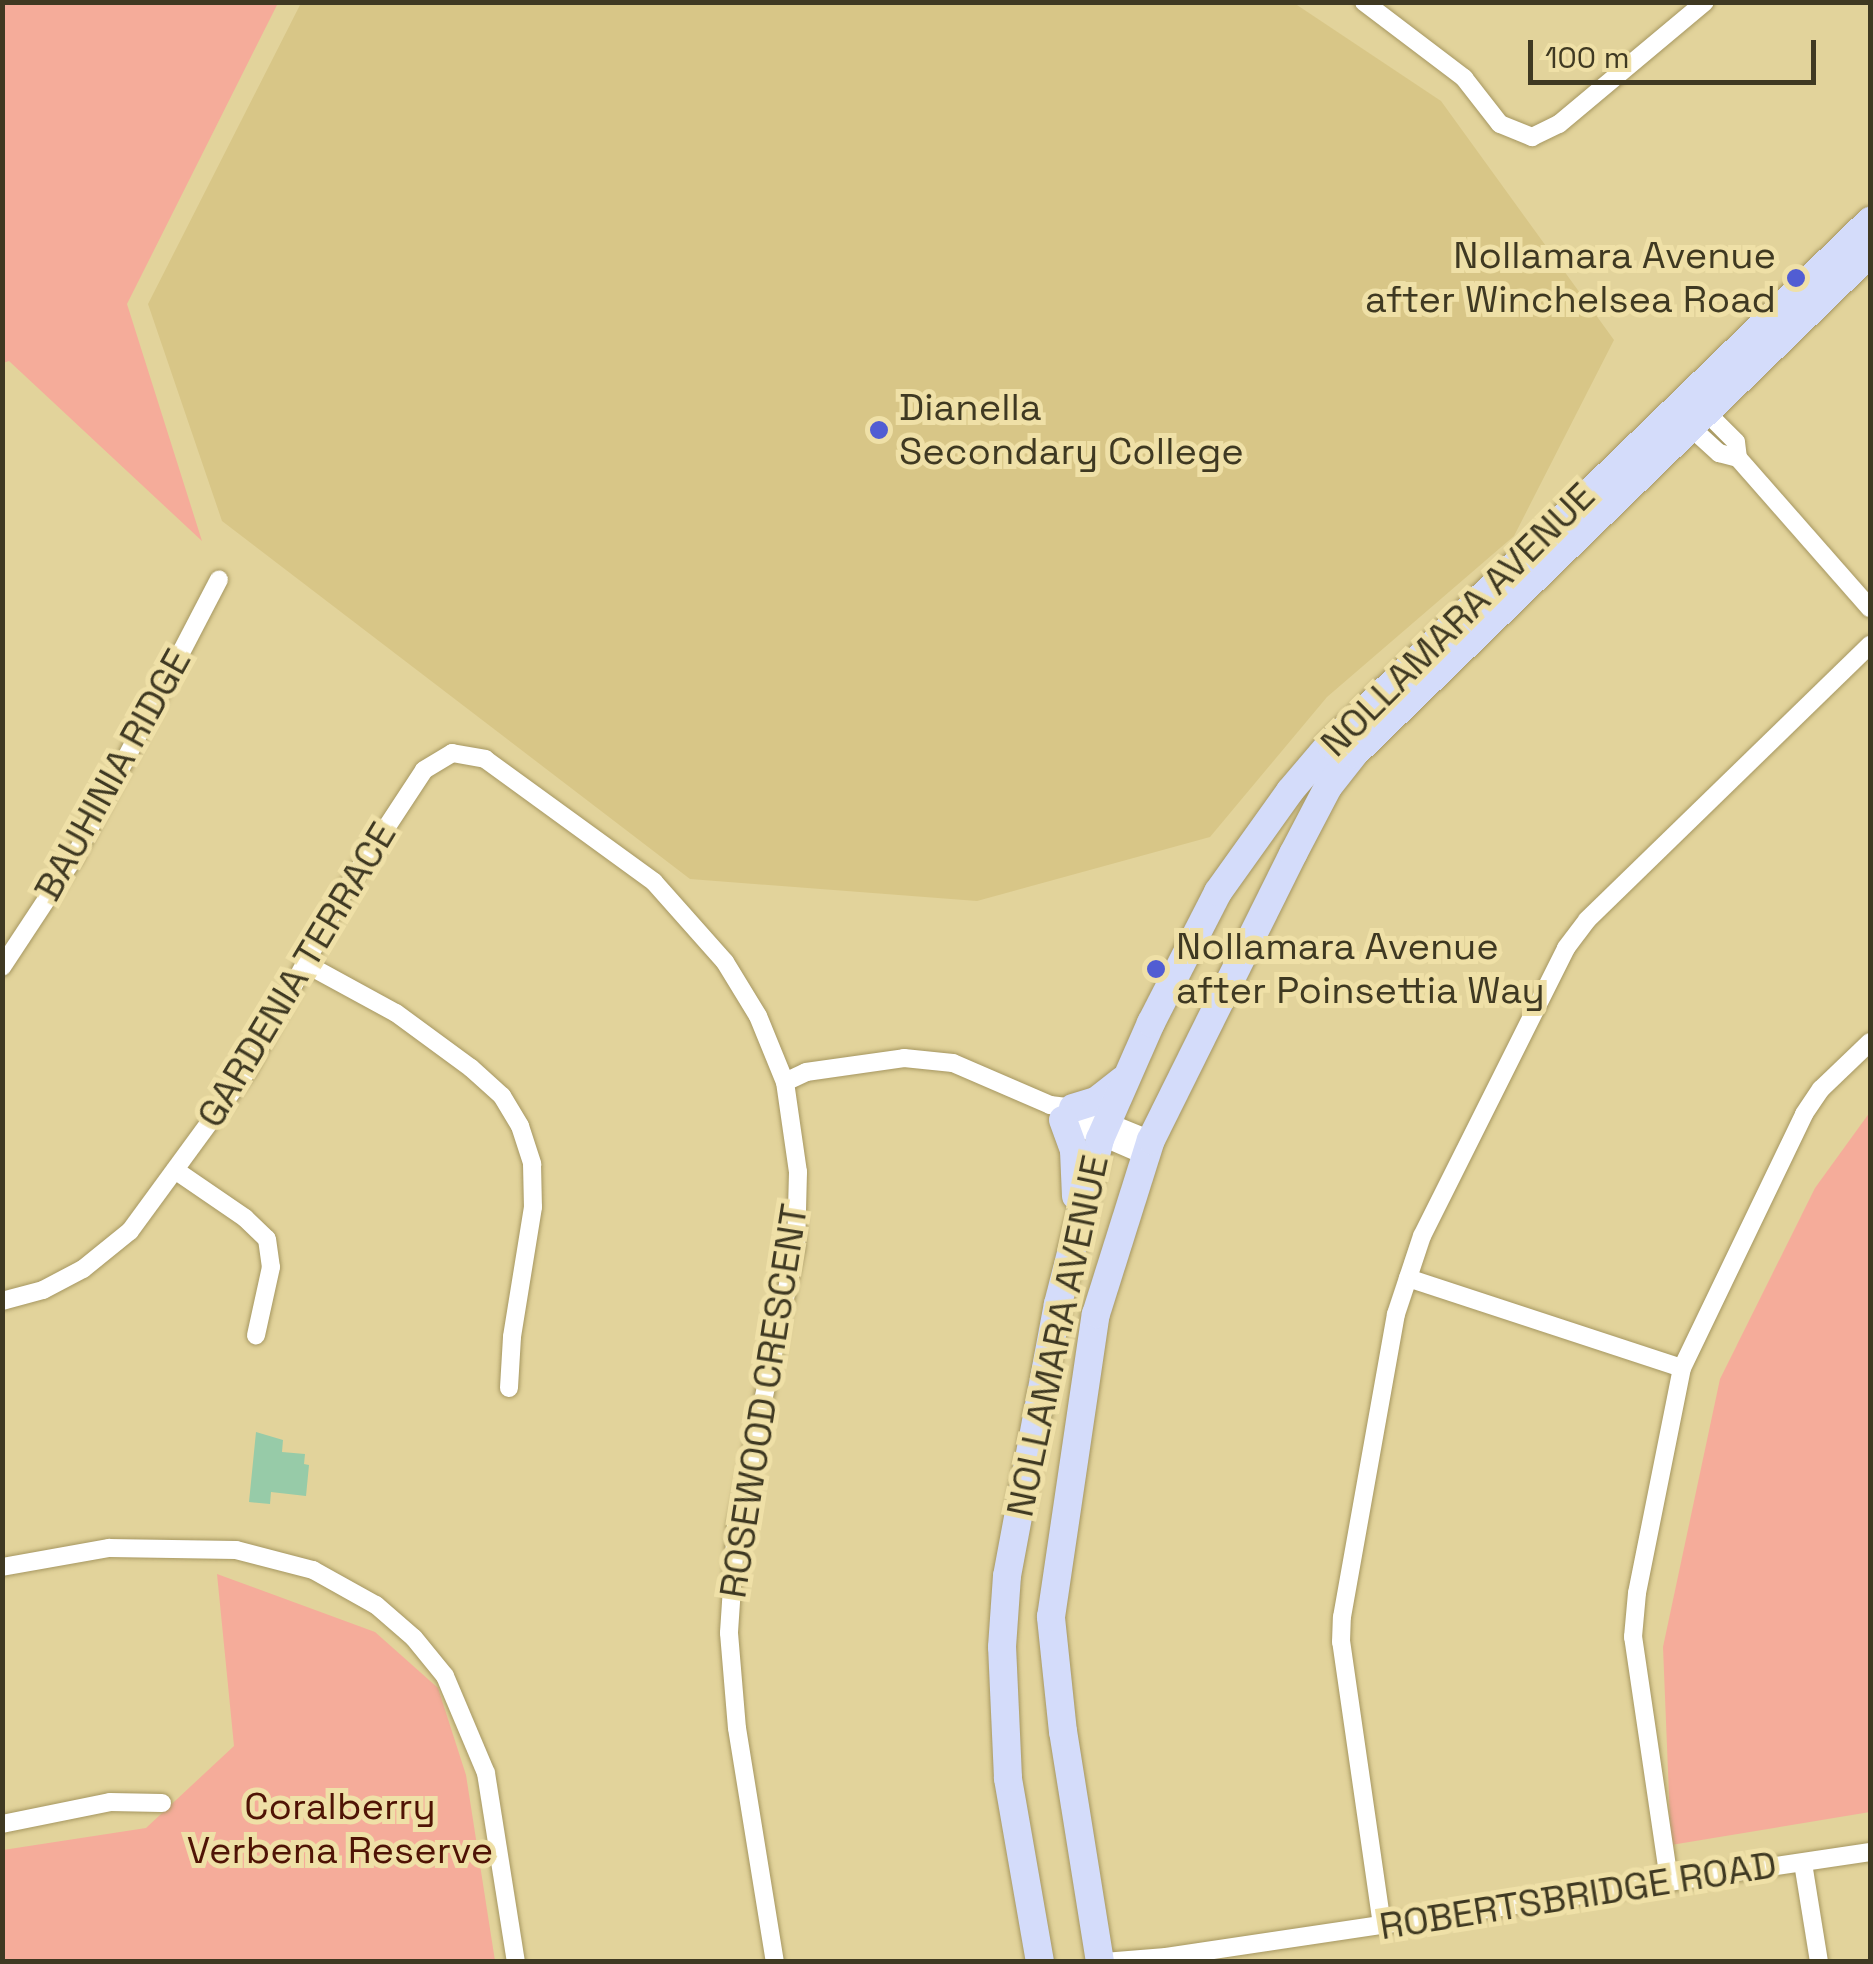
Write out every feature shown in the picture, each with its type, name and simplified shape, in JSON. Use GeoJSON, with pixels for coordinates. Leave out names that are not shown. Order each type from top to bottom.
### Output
{"type":"FeatureCollection","features":[{"type":"Feature","properties":{"kind":"main road","name":"NOLLAMARA AVENUE"},"geometry":{"type":"LineString","coordinates":[[1102,1962],[1063,1732],[1051,1617],[1096,1314],[1148,1147],[1293,854],[1328,788],[1354,754],[1690,412],[1870,220]]}},
{"type":"Feature","properties":{"kind":"main road","name":"NOLLAMARA AVENUE"},"geometry":{"type":"LineString","coordinates":[[1040,1962],[1008,1778],[1002,1647],[1006,1576],[1058,1304],[1103,1132],[1128,1075],[1208,911],[1290,791],[1365,705],[1870,253]]}},
{"type":"Feature","properties":{"kind":"main road"},"geometry":{"type":"LineString","coordinates":[[1208,911],[1266,846],[1293,854]]}},
{"type":"Feature","properties":{"kind":"main road"},"geometry":{"type":"LineString","coordinates":[[1078,1228],[1074,1150],[1062,1111],[1096,1101],[1128,1075]]}},
{"type":"Feature","properties":{"kind":"street"},"geometry":{"type":"LineString","coordinates":[[1364,2],[1464,78],[1500,124],[1532,137],[1559,124],[1705,2]]}},
{"type":"Feature","properties":{"kind":"street"},"geometry":{"type":"LineString","coordinates":[[1690,412],[1736,442],[1738,458],[1870,608]]}},
{"type":"Feature","properties":{"kind":"street","name":"BAUHINIA RIDGE"},"geometry":{"type":"LineString","coordinates":[[2,967],[74,858],[219,580]]}},
{"type":"Feature","properties":{"kind":"street"},"geometry":{"type":"LineString","coordinates":[[1382,1926],[1342,1642],[1342,1617],[1396,1314],[1422,1236],[1566,948],[1587,920],[1870,645]]}},
{"type":"Feature","properties":{"kind":"street","name":"GARDENIA TERRACE"},"geometry":{"type":"LineString","coordinates":[[2,1301],[43,1290],[84,1269],[130,1232],[247,1071],[379,834],[424,770],[452,753]]}},
{"type":"Feature","properties":{"kind":"street","name":"ROSEWOOD CRESCENT"},"geometry":{"type":"LineString","coordinates":[[452,753],[485,759],[654,882],[725,962],[758,1016],[784,1082],[798,1172],[796,1247],[736,1527],[728,1633],[737,1728],[775,1962]]}},
{"type":"Feature","properties":{"kind":"street"},"geometry":{"type":"LineString","coordinates":[[306,964],[396,1014],[471,1068],[502,1096],[520,1126],[532,1164],[532,1207],[512,1337],[509,1388]]}},
{"type":"Feature","properties":{"kind":"street"},"geometry":{"type":"LineString","coordinates":[[1669,1880],[1633,1637],[1637,1593],[1682,1368],[1804,1114],[1821,1089],[1870,1042]]}},
{"type":"Feature","properties":{"kind":"street"},"geometry":{"type":"LineString","coordinates":[[784,1082],[806,1072],[904,1058],[954,1063],[1103,1132],[1148,1147]]}},
{"type":"Feature","properties":{"kind":"street"},"geometry":{"type":"LineString","coordinates":[[175,1170],[245,1218],[267,1240],[271,1266],[256,1335]]}},
{"type":"Feature","properties":{"kind":"street"},"geometry":{"type":"LineString","coordinates":[[1408,1278],[1682,1368]]}},
{"type":"Feature","properties":{"kind":"street"},"geometry":{"type":"LineString","coordinates":[[2,1566],[109,1548],[236,1550],[313,1570],[376,1605],[414,1638],[444,1676],[486,1774],[516,1962]]}},
{"type":"Feature","properties":{"kind":"street"},"geometry":{"type":"LineString","coordinates":[[2,1824],[110,1802],[162,1803]]}},
{"type":"Feature","properties":{"kind":"street","name":"ROBERTSBRIDGE ROAD"},"geometry":{"type":"LineString","coordinates":[[1102,1962],[1161,1960],[1870,1852]]}},
{"type":"Feature","properties":{"kind":"street"},"geometry":{"type":"LineString","coordinates":[[1804,1862],[1819,1962]]}},
{"type":"Feature","properties":{"kind":"shaded area","name":"Dianella Secondary College"},"geometry":{"type":"Polygon","coordinates":[[[301,3],[1294,3],[1441,101],[1614,340],[1514,536],[1327,697],[1210,837],[977,901],[690,879],[222,521],[148,304],[301,3]]]}},
{"type":"Feature","properties":{"kind":"green space"},"geometry":{"type":"Polygon","coordinates":[[[3,2],[278,3],[127,304],[202,541],[9,361],[3,363],[3,2]]]}},
{"type":"Feature","properties":{"kind":"green space"},"geometry":{"type":"Polygon","coordinates":[[[1870,1112],[1870,1812],[1671,1845],[1663,1647],[1720,1379],[1815,1188],[1870,1112]]]}},
{"type":"Feature","properties":{"kind":"green space","name":"Coralberry Verbena Reserve"},"geometry":{"type":"Polygon","coordinates":[[[217,1574],[375,1632],[438,1688],[466,1775],[495,1961],[3,1962],[3,1850],[146,1828],[234,1746],[217,1574]]]}},
{"type":"Feature","properties":{"kind":"building"},"geometry":{"type":"Polygon","coordinates":[[[256,1432],[283,1440],[282,1452],[305,1454],[304,1464],[309,1465],[306,1496],[271,1492],[270,1504],[249,1502],[256,1432]]]}},
{"type":"Feature","properties":{"kind":"place","name":"Nollamara Avenue after Winchelsea Road"},"geometry":{"type":"Point","coordinates":[1796,278]}},
{"type":"Feature","properties":{"kind":"place","name":"Dianella Secondary College"},"geometry":{"type":"Point","coordinates":[879,430]}},
{"type":"Feature","properties":{"kind":"place","name":"Nollamara Avenue after Poinsettia Way"},"geometry":{"type":"Point","coordinates":[1156,969]}}]}
